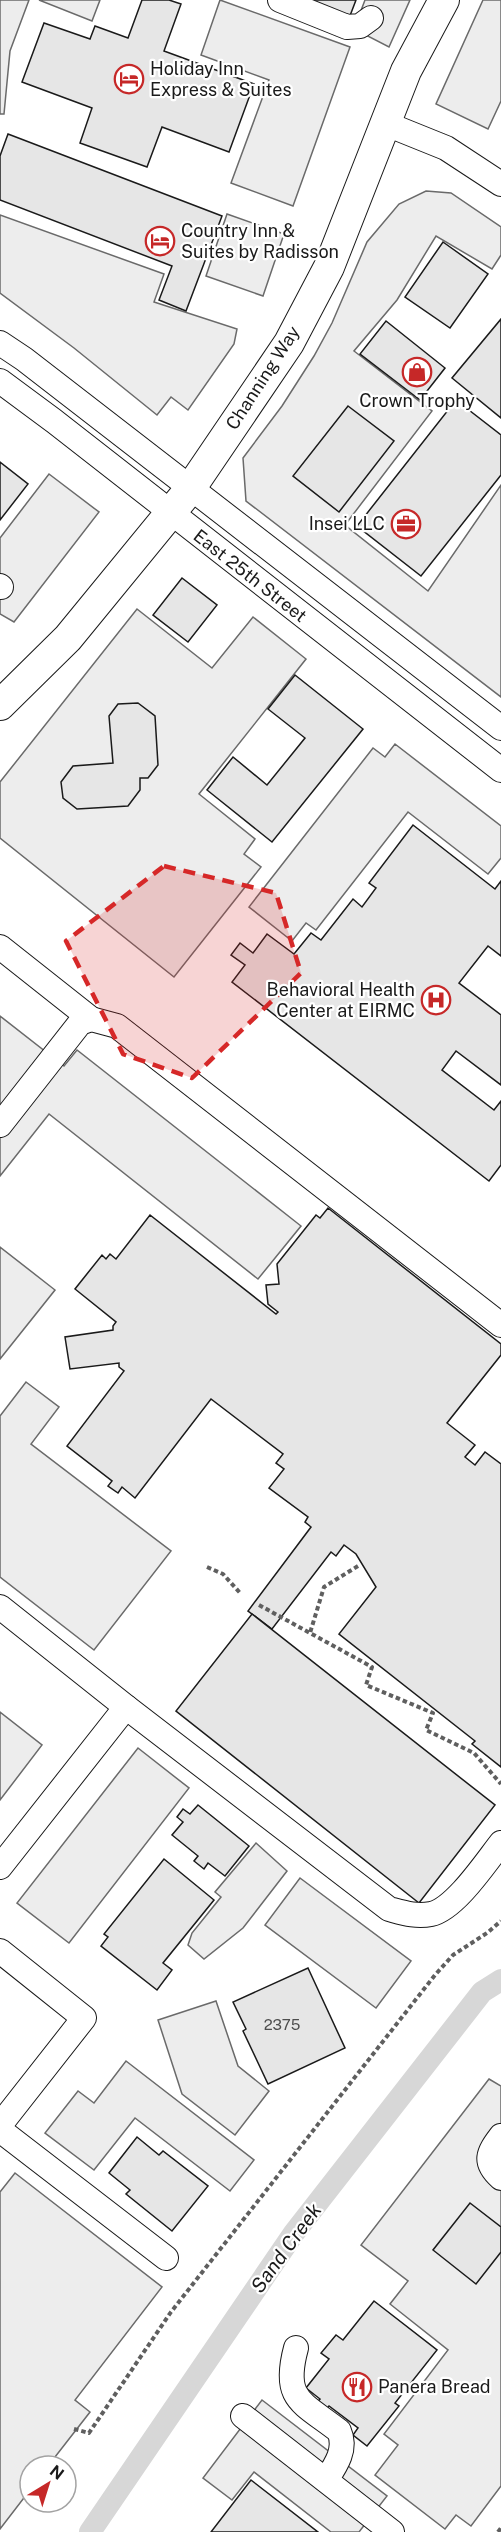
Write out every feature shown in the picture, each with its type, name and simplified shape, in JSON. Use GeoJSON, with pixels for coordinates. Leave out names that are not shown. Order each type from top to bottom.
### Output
{"type":"FeatureCollection","features":[{"type":"Feature","properties":{"kind":"main road","name":"Channing Way"},"geometry":{"type":"LineString","coordinates":[[0,705],[68,638],[190,489],[293,336],[329,267],[406,71],[444,0]]}},
{"type":"Feature","properties":{"kind":"street"},"geometry":{"type":"LineString","coordinates":[[280,0],[347,27],[360,26],[371,18]]}},
{"type":"Feature","properties":{"kind":"street"},"geometry":{"type":"LineString","coordinates":[[384,123],[446,148],[501,184]]}},
{"type":"Feature","properties":{"kind":"street","name":"East 25th Street"},"geometry":{"type":"LineString","coordinates":[[0,343],[24,359],[501,728]]}},
{"type":"Feature","properties":{"kind":"street","name":"East 25th Street"},"geometry":{"type":"LineString","coordinates":[[0,381],[501,770]]}},
{"type":"Feature","properties":{"kind":"street"},"geometry":{"type":"LineString","coordinates":[[0,947],[91,1019],[117,1026],[501,1325]]}},
{"type":"Feature","properties":{"kind":"street"},"geometry":{"type":"LineString","coordinates":[[0,1125],[80,1023],[91,1019]]}},
{"type":"Feature","properties":{"kind":"street"},"geometry":{"type":"LineString","coordinates":[[0,1607],[389,1909],[411,1915],[433,1914],[447,1906],[501,1843]]}},
{"type":"Feature","properties":{"kind":"street"},"geometry":{"type":"LineString","coordinates":[[0,1866],[126,1707]]}},
{"type":"Feature","properties":{"kind":"street"},"geometry":{"type":"LineString","coordinates":[[0,1951],[84,2018],[0,2125]]}},
{"type":"Feature","properties":{"kind":"street"},"geometry":{"type":"LineString","coordinates":[[0,2130],[166,2258]]}},
{"type":"Feature","properties":{"kind":"street"},"geometry":{"type":"LineString","coordinates":[[501,2136],[490,2151],[488,2159],[493,2171],[501,2178]]}},
{"type":"Feature","properties":{"kind":"street"},"geometry":{"type":"LineString","coordinates":[[296,2348],[290,2369],[291,2388],[297,2399],[339,2431],[342,2436],[342,2449],[337,2464],[326,2480]]}},
{"type":"Feature","properties":{"kind":"street"},"geometry":{"type":"LineString","coordinates":[[243,2416],[392,2532]]}},
{"type":"Feature","properties":{"kind":"path"},"geometry":{"type":"LineString","coordinates":[[310,1633],[324,1587],[358,1566]]}},
{"type":"Feature","properties":{"kind":"path"},"geometry":{"type":"LineString","coordinates":[[207,1567],[223,1574],[241,1594]]}},
{"type":"Feature","properties":{"kind":"path"},"geometry":{"type":"LineString","coordinates":[[259,1605],[372,1667],[366,1685],[433,1713],[426,1730],[474,1753],[501,1784]]}},
{"type":"Feature","properties":{"kind":"path"},"geometry":{"type":"LineString","coordinates":[[74,2429],[89,2433],[171,2312],[435,1976],[453,1955],[501,1921]]}},
{"type":"Feature","properties":{"kind":"path"},"geometry":{"type":"LineString","coordinates":[[498,2532],[501,2528]]}},
{"type":"Feature","properties":{"kind":"highlighted area"},"geometry":{"type":"Polygon","coordinates":[[[164,866],[276,893],[301,973],[192,1078],[123,1054],[66,941],[164,866]]]}},
{"type":"Feature","properties":{"kind":"shaded area"},"geometry":{"type":"Polygon","coordinates":[[[0,0],[29,0],[10,51],[4,114],[0,114],[0,0]]]}},
{"type":"Feature","properties":{"kind":"shaded area"},"geometry":{"type":"Polygon","coordinates":[[[39,0],[100,0],[92,21],[39,0]]]}},
{"type":"Feature","properties":{"kind":"shaded area"},"geometry":{"type":"Polygon","coordinates":[[[220,0],[350,47],[293,206],[231,183],[269,80],[201,55],[220,0]]]}},
{"type":"Feature","properties":{"kind":"shaded area"},"geometry":{"type":"Polygon","coordinates":[[[365,0],[410,0],[389,47],[354,29],[365,0]]]}},
{"type":"Feature","properties":{"kind":"shaded area"},"geometry":{"type":"Polygon","coordinates":[[[483,0],[501,0],[501,101],[488,129],[436,104],[483,0]]]}},
{"type":"Feature","properties":{"kind":"shaded area"},"geometry":{"type":"Polygon","coordinates":[[[426,191],[451,193],[501,227],[501,255],[492,269],[436,236],[397,300],[354,351],[432,411],[345,525],[428,591],[501,485],[501,697],[246,501],[243,458],[282,406],[314,356],[332,323],[367,242],[399,204],[426,191]]]}},
{"type":"Feature","properties":{"kind":"shaded area"},"geometry":{"type":"Polygon","coordinates":[[[227,214],[284,234],[263,296],[206,276],[227,214]]]}},
{"type":"Feature","properties":{"kind":"shaded area"},"geometry":{"type":"Polygon","coordinates":[[[0,215],[164,274],[154,302],[237,329],[234,344],[188,410],[171,397],[157,415],[74,348],[0,293],[0,215]]]}},
{"type":"Feature","properties":{"kind":"shaded area"},"geometry":{"type":"Polygon","coordinates":[[[49,474],[99,512],[14,622],[0,614],[0,538],[49,474]]]}},
{"type":"Feature","properties":{"kind":"shaded area"},"geometry":{"type":"Polygon","coordinates":[[[137,609],[212,668],[253,617],[306,659],[199,794],[255,839],[244,854],[261,867],[174,977],[0,838],[0,782],[137,609]]]}},
{"type":"Feature","properties":{"kind":"shaded area"},"geometry":{"type":"Polygon","coordinates":[[[395,744],[501,826],[501,858],[488,874],[408,812],[316,930],[306,923],[292,941],[249,907],[373,748],[385,757],[395,744]]]}},
{"type":"Feature","properties":{"kind":"shaded area"},"geometry":{"type":"Polygon","coordinates":[[[0,1016],[64,1066],[77,1050],[301,1226],[258,1279],[49,1114],[0,1176],[0,1016]]]}},
{"type":"Feature","properties":{"kind":"shaded area"},"geometry":{"type":"Polygon","coordinates":[[[0,1247],[55,1290],[0,1359],[0,1247]]]}},
{"type":"Feature","properties":{"kind":"shaded area"},"geometry":{"type":"Polygon","coordinates":[[[26,1382],[59,1407],[31,1444],[171,1551],[94,1650],[0,1577],[0,1416],[26,1382]]]}},
{"type":"Feature","properties":{"kind":"shaded area"},"geometry":{"type":"Polygon","coordinates":[[[0,1712],[42,1745],[0,1800],[0,1712]]]}},
{"type":"Feature","properties":{"kind":"shaded area"},"geometry":{"type":"Polygon","coordinates":[[[138,1748],[189,1788],[69,1943],[17,1903],[138,1748]]]}},
{"type":"Feature","properties":{"kind":"shaded area"},"geometry":{"type":"Polygon","coordinates":[[[256,1843],[287,1871],[243,1928],[204,1959],[188,1945],[192,1933],[221,1897],[215,1892],[256,1843]]]}},
{"type":"Feature","properties":{"kind":"shaded area"},"geometry":{"type":"Polygon","coordinates":[[[300,1878],[411,1961],[376,2008],[265,1925],[300,1878]]]}},
{"type":"Feature","properties":{"kind":"shaded area"},"geometry":{"type":"Polygon","coordinates":[[[216,2001],[238,2066],[269,2091],[235,2135],[182,2094],[158,2020],[216,2001]]]}},
{"type":"Feature","properties":{"kind":"shaded area"},"geometry":{"type":"Polygon","coordinates":[[[126,2061],[254,2160],[230,2191],[135,2118],[94,2170],[45,2133],[78,2091],[94,2103],[126,2061]]]}},
{"type":"Feature","properties":{"kind":"shaded area"},"geometry":{"type":"Polygon","coordinates":[[[489,2079],[501,2086],[501,2486],[471,2526],[456,2515],[445,2529],[375,2475],[398,2445],[384,2434],[448,2350],[390,2304],[408,2281],[361,2245],[489,2079]]]}},
{"type":"Feature","properties":{"kind":"shaded area"},"geometry":{"type":"Polygon","coordinates":[[[15,2173],[162,2287],[75,2400],[90,2412],[57,2454],[18,2454],[18,2506],[0,2529],[0,2192],[15,2173]]]}},
{"type":"Feature","properties":{"kind":"shaded area"},"geometry":{"type":"Polygon","coordinates":[[[262,2400],[387,2496],[359,2532],[331,2532],[254,2472],[232,2500],[203,2478],[262,2400]]]}},
{"type":"Feature","properties":{"kind":"building"},"geometry":{"type":"Polygon","coordinates":[[[142,0],[169,0],[181,4],[164,51],[254,84],[229,152],[162,127],[147,167],[80,143],[92,108],[22,82],[44,23],[90,39],[95,26],[128,38],[142,0]]]}},
{"type":"Feature","properties":{"kind":"building"},"geometry":{"type":"Polygon","coordinates":[[[301,0],[356,0],[348,21],[301,0]]]}},
{"type":"Feature","properties":{"kind":"building","name":"Country Inn & Suites by Radisson"},"geometry":{"type":"Polygon","coordinates":[[[8,134],[222,216],[186,311],[159,300],[172,266],[0,200],[0,156],[8,134]]]}},
{"type":"Feature","properties":{"kind":"building"},"geometry":{"type":"Polygon","coordinates":[[[443,242],[488,274],[450,328],[405,297],[443,242]]]}},
{"type":"Feature","properties":{"kind":"building"},"geometry":{"type":"Polygon","coordinates":[[[501,319],[501,418],[452,378],[501,319]]]}},
{"type":"Feature","properties":{"kind":"building"},"geometry":{"type":"Polygon","coordinates":[[[386,321],[445,368],[420,400],[360,354],[386,321]]]}},
{"type":"Feature","properties":{"kind":"building"},"geometry":{"type":"Polygon","coordinates":[[[456,400],[501,435],[501,475],[421,576],[357,526],[456,400]]]}},
{"type":"Feature","properties":{"kind":"building"},"geometry":{"type":"Polygon","coordinates":[[[348,406],[394,441],[339,512],[293,476],[348,406]]]}},
{"type":"Feature","properties":{"kind":"building"},"geometry":{"type":"Polygon","coordinates":[[[0,462],[28,484],[0,520],[0,462]]]}},
{"type":"Feature","properties":{"kind":"building"},"geometry":{"type":"Polygon","coordinates":[[[182,578],[217,605],[188,642],[153,615],[182,578]]]}},
{"type":"Feature","properties":{"kind":"building"},"geometry":{"type":"Polygon","coordinates":[[[295,675],[363,729],[272,842],[207,790],[233,757],[267,785],[305,738],[268,709],[295,675]]]}},
{"type":"Feature","properties":{"kind":"building"},"geometry":{"type":"Polygon","coordinates":[[[138,703],[155,716],[158,765],[148,778],[140,778],[140,790],[128,806],[77,809],[63,798],[61,782],[73,766],[113,763],[109,716],[118,704],[138,703]]]}},
{"type":"Feature","properties":{"kind":"building"},"geometry":{"type":"Polygon","coordinates":[[[413,825],[495,889],[501,881],[501,956],[488,946],[459,983],[501,1015],[501,1085],[456,1051],[442,1070],[494,1110],[501,1101],[501,1165],[489,1181],[232,982],[245,965],[231,955],[240,943],[253,953],[267,934],[294,954],[311,933],[321,940],[353,899],[362,907],[376,888],[369,883],[413,825]]]}},
{"type":"Feature","properties":{"kind":"building"},"geometry":{"type":"Polygon","coordinates":[[[328,1208],[501,1344],[501,1355],[447,1423],[475,1445],[465,1457],[475,1465],[485,1452],[501,1464],[501,1767],[472,1744],[475,1741],[339,1634],[376,1587],[356,1554],[344,1545],[336,1556],[331,1552],[272,1629],[248,1611],[311,1527],[305,1522],[308,1517],[269,1488],[284,1469],[276,1463],[283,1454],[211,1399],[135,1498],[122,1487],[118,1493],[108,1486],[112,1481],[67,1446],[124,1371],[119,1367],[119,1363],[70,1369],[65,1337],[113,1330],[116,1322],[75,1289],[102,1255],[106,1259],[110,1254],[116,1259],[150,1215],[276,1314],[278,1312],[268,1304],[266,1285],[279,1284],[277,1264],[316,1215],[320,1218],[328,1208]]]}},
{"type":"Feature","properties":{"kind":"building"},"geometry":{"type":"Polygon","coordinates":[[[252,1614],[495,1805],[419,1903],[176,1711],[252,1614]]]}},
{"type":"Feature","properties":{"kind":"building"},"geometry":{"type":"Polygon","coordinates":[[[198,1805],[249,1846],[225,1876],[208,1863],[204,1869],[194,1861],[198,1856],[172,1835],[183,1822],[177,1817],[183,1809],[190,1814],[198,1805]]]}},
{"type":"Feature","properties":{"kind":"building"},"geometry":{"type":"Polygon","coordinates":[[[164,1859],[214,1900],[163,1963],[172,1970],[157,1990],[101,1946],[108,1937],[104,1934],[164,1859]]]}},
{"type":"Feature","properties":{"kind":"building"},"geometry":{"type":"Polygon","coordinates":[[[308,1968],[345,2048],[268,2084],[243,2031],[246,2029],[233,2002],[308,1968]]]}},
{"type":"Feature","properties":{"kind":"building"},"geometry":{"type":"Polygon","coordinates":[[[137,2137],[159,2155],[163,2151],[208,2186],[172,2231],[126,2194],[130,2190],[109,2173],[137,2137]]]}},
{"type":"Feature","properties":{"kind":"building"},"geometry":{"type":"Polygon","coordinates":[[[470,2203],[501,2227],[501,2252],[476,2284],[433,2250],[470,2203]]]}},
{"type":"Feature","properties":{"kind":"building"},"geometry":{"type":"Polygon","coordinates":[[[374,2301],[437,2350],[395,2403],[399,2406],[367,2446],[353,2435],[358,2428],[329,2406],[324,2412],[315,2405],[320,2399],[306,2388],[329,2359],[321,2353],[336,2335],[343,2340],[374,2301]]]}},
{"type":"Feature","properties":{"kind":"building"},"geometry":{"type":"Polygon","coordinates":[[[251,2480],[318,2532],[211,2532],[251,2480]]]}},
{"type":"Feature","properties":{"kind":"waterway","name":"Sand Creek"},"geometry":{"type":"LineString","coordinates":[[90,2532],[294,2233],[482,1992],[501,1980]]}},
{"type":"Feature","properties":{"kind":"place","name":"Holiday Inn Express & Suites"},"geometry":{"type":"Point","coordinates":[129,79]}},
{"type":"Feature","properties":{"kind":"place","name":"Country Inn & Suites by Radisson"},"geometry":{"type":"Point","coordinates":[160,241]}},
{"type":"Feature","properties":{"kind":"place","name":"Crown Trophy"},"geometry":{"type":"Point","coordinates":[417,372]}},
{"type":"Feature","properties":{"kind":"place","name":"Insei LLC"},"geometry":{"type":"Point","coordinates":[406,524]}},
{"type":"Feature","properties":{"kind":"place","name":"Behavioral Health Center at EIRMC"},"geometry":{"type":"Point","coordinates":[436,1000]}},
{"type":"Feature","properties":{"kind":"place","name":"Panera Bread"},"geometry":{"type":"Point","coordinates":[357,2387]}}]}
